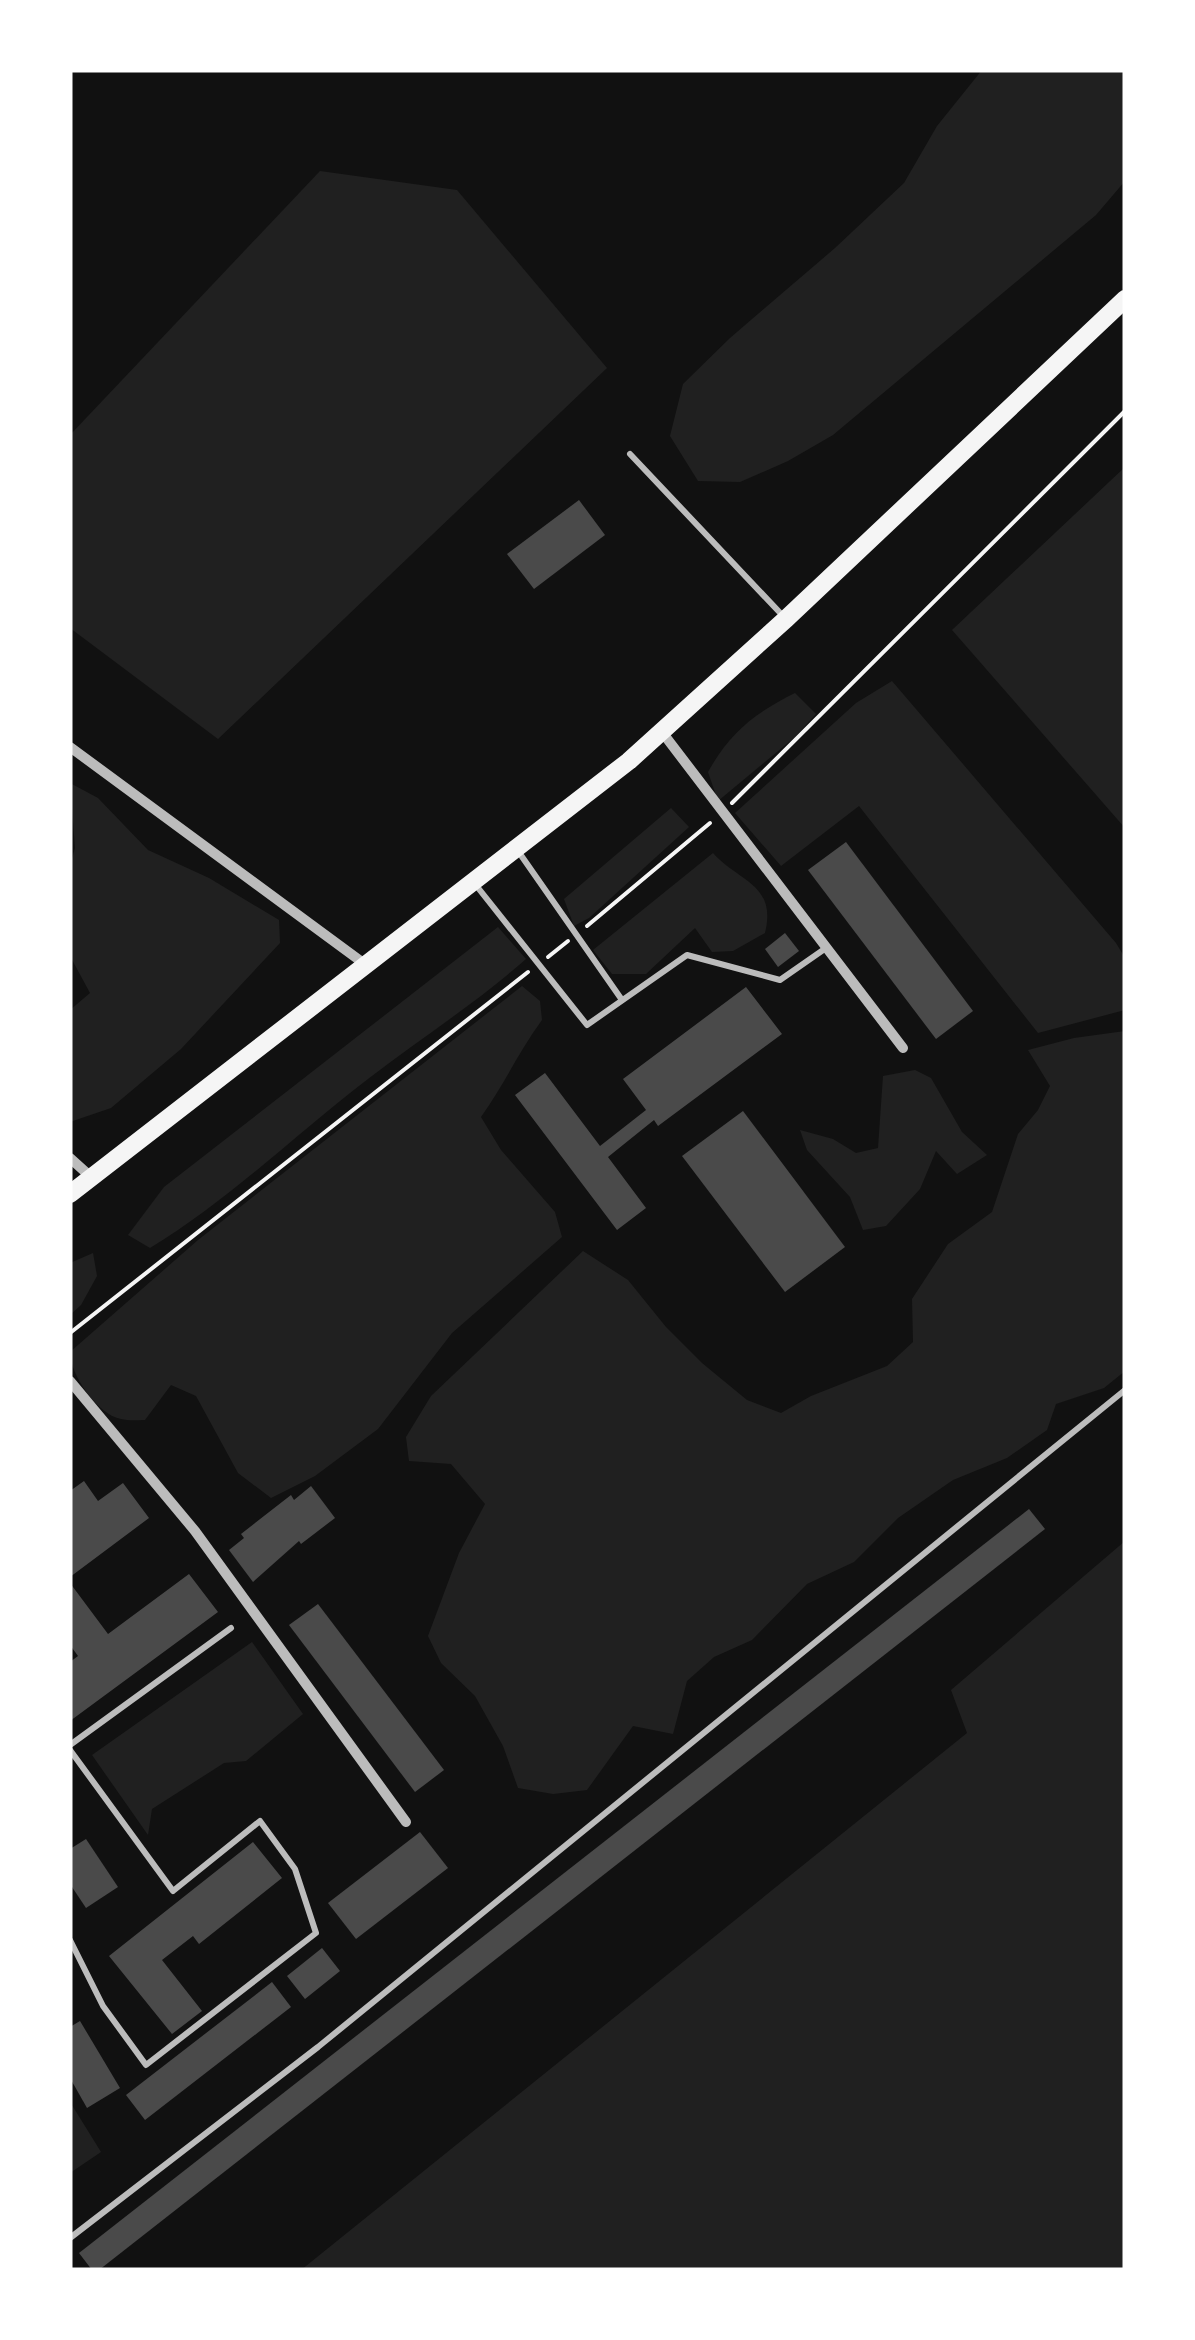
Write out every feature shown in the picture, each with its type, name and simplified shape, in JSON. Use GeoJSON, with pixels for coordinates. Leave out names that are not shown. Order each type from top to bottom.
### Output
{"type":"FeatureCollection","features":[{"type":"Feature","properties":{"kind":"main road"},"geometry":{"type":"LineString","coordinates":[[70,1194],[517,850],[662,732],[1125,299]]}},
{"type":"Feature","properties":{"kind":"street"},"geometry":{"type":"LineString","coordinates":[[662,732],[903,1048]]}},
{"type":"Feature","properties":{"kind":"street"},"geometry":{"type":"LineString","coordinates":[[70,747],[366,965]]}},
{"type":"Feature","properties":{"kind":"street"},"geometry":{"type":"LineString","coordinates":[[70,1158],[91,1177]]}},
{"type":"Feature","properties":{"kind":"street"},"geometry":{"type":"LineString","coordinates":[[70,1381],[195,1531],[406,1822]]}},
{"type":"Feature","properties":{"kind":"lane"},"geometry":{"type":"LineString","coordinates":[[630,454],[786,619]]}},
{"type":"Feature","properties":{"kind":"lane"},"geometry":{"type":"LineString","coordinates":[[517,850],[622,1000]]}},
{"type":"Feature","properties":{"kind":"lane"},"geometry":{"type":"LineString","coordinates":[[474,882],[588,1025],[687,955],[780,980],[826,948]]}},
{"type":"Feature","properties":{"kind":"lane"},"geometry":{"type":"LineString","coordinates":[[70,2238],[318,2047],[1125,1390]]}},
{"type":"Feature","properties":{"kind":"lane"},"geometry":{"type":"LineString","coordinates":[[70,1940],[103,2006],[146,2065],[316,1934],[295,1868],[260,1821],[173,1891],[70,1748],[231,1628]]}},
{"type":"Feature","properties":{"kind":"path"},"geometry":{"type":"LineString","coordinates":[[70,1333],[576,935],[723,812],[1125,411]]}},
{"type":"Feature","properties":{"kind":"shaded area"},"geometry":{"type":"Polygon","coordinates":[[[982,70],[1125,70],[1125,181],[1096,215],[833,435],[740,482],[698,481],[670,436],[683,384],[904,183],[937,126],[982,70]]]}},
{"type":"Feature","properties":{"kind":"shaded area"},"geometry":{"type":"Polygon","coordinates":[[[320,171],[457,190],[607,368],[218,739],[70,628],[70,435],[320,171]]]}},
{"type":"Feature","properties":{"kind":"shaded area"},"geometry":{"type":"Polygon","coordinates":[[[1125,467],[1125,828],[952,630],[1125,467]]]}},
{"type":"Feature","properties":{"kind":"shaded area"},"geometry":{"type":"Polygon","coordinates":[[[892,681],[1116,943],[1125,958],[1125,1010],[1038,1033],[859,806],[781,866],[735,813],[856,703],[892,681]]]}},
{"type":"Feature","properties":{"kind":"shaded area"},"geometry":{"type":"Polygon","coordinates":[[[795,693],[816,714],[795,737],[718,801],[708,772],[716,758],[745,725],[795,693]]]}},
{"type":"Feature","properties":{"kind":"shaded area"},"geometry":{"type":"Polygon","coordinates":[[[70,783],[98,798],[148,850],[209,878],[279,920],[280,943],[181,1049],[111,1108],[70,1122],[70,1010],[90,993],[70,956],[70,866],[75,848],[70,783]]]}},
{"type":"Feature","properties":{"kind":"shaded area"},"geometry":{"type":"Polygon","coordinates":[[[671,808],[689,827],[589,918],[574,926],[564,899],[671,808]]]}},
{"type":"Feature","properties":{"kind":"shaded area"},"geometry":{"type":"Polygon","coordinates":[[[713,853],[761,894],[766,904],[765,933],[733,951],[712,952],[695,928],[646,974],[612,974],[593,950],[713,853]]]}},
{"type":"Feature","properties":{"kind":"shaded area"},"geometry":{"type":"Polygon","coordinates":[[[498,927],[526,959],[507,975],[179,1229],[150,1248],[128,1235],[164,1187],[498,927]]]}},
{"type":"Feature","properties":{"kind":"shaded area"},"geometry":{"type":"Polygon","coordinates":[[[522,986],[540,1001],[542,1020],[481,1117],[501,1150],[555,1212],[562,1237],[452,1333],[378,1429],[315,1476],[271,1498],[238,1473],[196,1396],[171,1385],[145,1420],[112,1416],[95,1402],[75,1372],[70,1352],[198,1240],[522,986]]]}},
{"type":"Feature","properties":{"kind":"shaded area"},"geometry":{"type":"Polygon","coordinates":[[[1125,1031],[1125,1371],[1104,1388],[1056,1404],[1047,1430],[1007,1458],[953,1480],[898,1518],[854,1562],[807,1584],[752,1640],[714,1657],[687,1681],[673,1734],[633,1726],[587,1790],[553,1794],[518,1788],[503,1746],[475,1696],[441,1663],[428,1636],[459,1553],[485,1504],[451,1464],[409,1461],[406,1437],[431,1396],[583,1251],[628,1280],[666,1327],[747,1400],[781,1413],[811,1396],[887,1366],[913,1342],[912,1299],[948,1244],[992,1212],[1018,1134],[1038,1110],[1050,1086],[1028,1050],[1125,1031]]]}},
{"type":"Feature","properties":{"kind":"shaded area"},"geometry":{"type":"Polygon","coordinates":[[[915,1070],[931,1078],[962,1132],[987,1155],[957,1174],[936,1151],[920,1189],[886,1226],[863,1230],[850,1197],[807,1150],[800,1130],[833,1139],[856,1153],[878,1148],[883,1076],[915,1070]]]}},
{"type":"Feature","properties":{"kind":"shaded area"},"geometry":{"type":"Polygon","coordinates":[[[93,1253],[97,1276],[81,1305],[70,1315],[70,1263],[93,1253]]]}},
{"type":"Feature","properties":{"kind":"shaded area"},"geometry":{"type":"Polygon","coordinates":[[[1125,1541],[1125,2270],[301,2270],[967,1733],[951,1690],[1125,1541]]]}},
{"type":"Feature","properties":{"kind":"shaded area"},"geometry":{"type":"Polygon","coordinates":[[[252,1642],[303,1714],[246,1761],[224,1763],[152,1809],[148,1835],[92,1755],[252,1642]]]}},
{"type":"Feature","properties":{"kind":"shaded area"},"geometry":{"type":"Polygon","coordinates":[[[70,2102],[101,2152],[70,2173],[70,2102]]]}},
{"type":"Feature","properties":{"kind":"building"},"geometry":{"type":"Polygon","coordinates":[[[579,500],[605,535],[534,589],[507,554],[579,500]]]}},
{"type":"Feature","properties":{"kind":"building"},"geometry":{"type":"Polygon","coordinates":[[[846,842],[973,1011],[936,1039],[808,870],[846,842]]]}},
{"type":"Feature","properties":{"kind":"building"},"geometry":{"type":"Polygon","coordinates":[[[785,933],[799,951],[778,967],[765,949],[785,933]]]}},
{"type":"Feature","properties":{"kind":"building"},"geometry":{"type":"Polygon","coordinates":[[[746,987],[782,1034],[658,1126],[654,1120],[608,1157],[646,1208],[617,1230],[515,1095],[545,1073],[600,1146],[646,1110],[623,1079],[746,987]]]}},
{"type":"Feature","properties":{"kind":"building"},"geometry":{"type":"Polygon","coordinates":[[[743,1111],[845,1247],[785,1292],[682,1156],[743,1111]]]}},
{"type":"Feature","properties":{"kind":"building"},"geometry":{"type":"Polygon","coordinates":[[[84,1481],[98,1501],[123,1483],[149,1518],[70,1577],[70,1491],[84,1481]]]}},
{"type":"Feature","properties":{"kind":"building"},"geometry":{"type":"Polygon","coordinates":[[[311,1486],[335,1518],[301,1544],[299,1541],[253,1582],[229,1550],[244,1538],[241,1534],[291,1495],[294,1500],[311,1486]]]}},
{"type":"Feature","properties":{"kind":"building"},"geometry":{"type":"Polygon","coordinates":[[[1029,1509],[1045,1529],[99,2270],[92,2270],[79,2253],[1029,1509]]]}},
{"type":"Feature","properties":{"kind":"building"},"geometry":{"type":"Polygon","coordinates":[[[189,1574],[218,1612],[70,1721],[70,1662],[78,1656],[70,1645],[70,1583],[108,1634],[189,1574]]]}},
{"type":"Feature","properties":{"kind":"building"},"geometry":{"type":"Polygon","coordinates":[[[318,1604],[444,1770],[415,1792],[289,1625],[318,1604]]]}},
{"type":"Feature","properties":{"kind":"building"},"geometry":{"type":"Polygon","coordinates":[[[420,1832],[448,1868],[356,1939],[328,1903],[420,1832]]]}},
{"type":"Feature","properties":{"kind":"building"},"geometry":{"type":"Polygon","coordinates":[[[86,1839],[118,1887],[86,1908],[70,1884],[70,1849],[86,1839]]]}},
{"type":"Feature","properties":{"kind":"building"},"geometry":{"type":"Polygon","coordinates":[[[253,1842],[282,1878],[199,1944],[193,1936],[162,1960],[202,2011],[172,2034],[109,1956],[253,1842]]]}},
{"type":"Feature","properties":{"kind":"building"},"geometry":{"type":"Polygon","coordinates":[[[322,1948],[340,1971],[305,1999],[287,1976],[322,1948]]]}},
{"type":"Feature","properties":{"kind":"building"},"geometry":{"type":"Polygon","coordinates":[[[272,1982],[291,2007],[145,2120],[126,2095],[272,1982]]]}},
{"type":"Feature","properties":{"kind":"building"},"geometry":{"type":"Polygon","coordinates":[[[80,2021],[120,2088],[87,2108],[70,2078],[70,2027],[80,2021]]]}}]}
